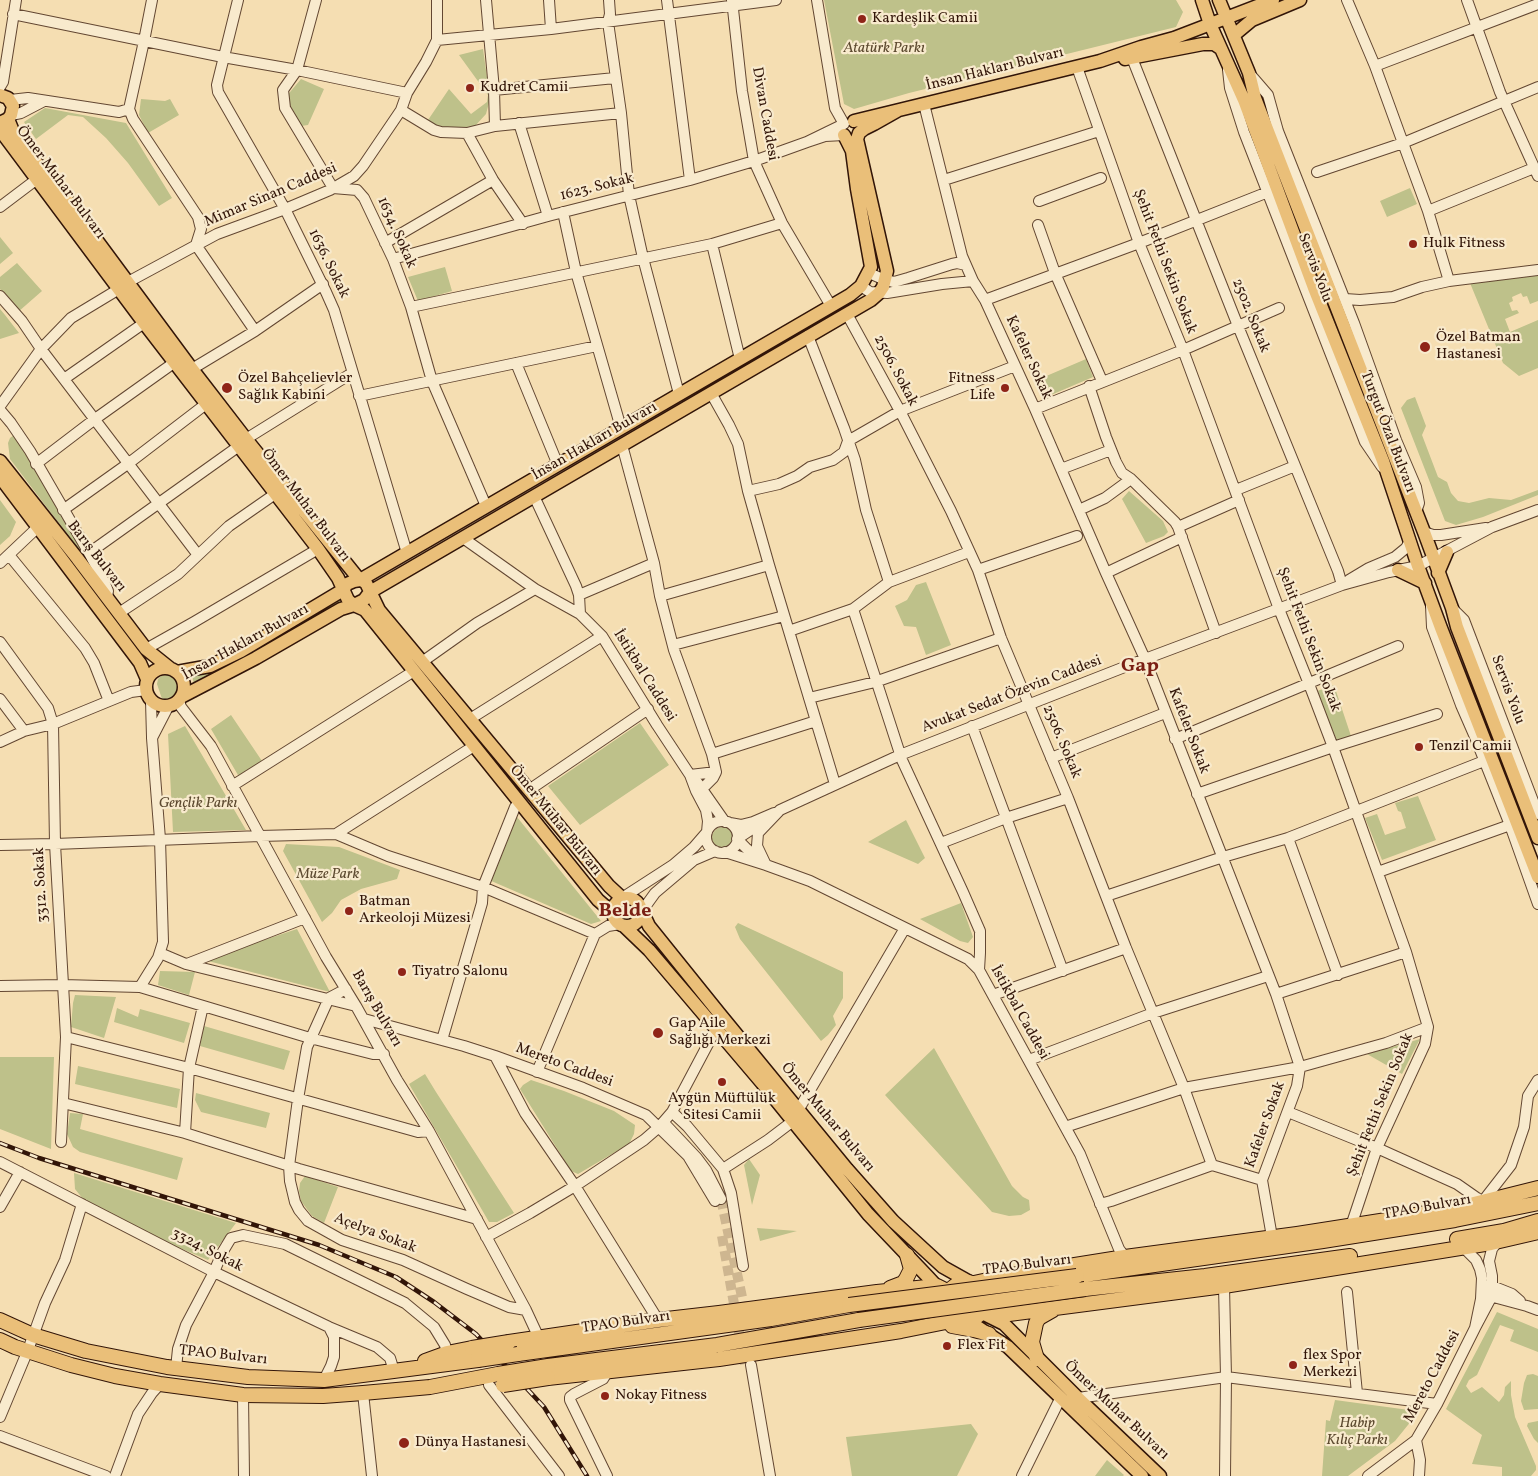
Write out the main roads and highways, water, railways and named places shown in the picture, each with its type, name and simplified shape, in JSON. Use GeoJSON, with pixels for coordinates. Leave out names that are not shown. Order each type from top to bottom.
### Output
{"type":"FeatureCollection","features":[{"type":"Feature","properties":{"kind":"highway","name":"TPAO Bulvarı"},"geometry":{"type":"LineString","coordinates":[[971,1282],[1125,1257],[1351,1226],[1466,1206],[1538,1188]]}},
{"type":"Feature","properties":{"kind":"highway","name":"TPAO Bulvarı"},"geometry":{"type":"LineString","coordinates":[[475,1354],[518,1354],[771,1319],[849,1305],[1077,1276],[1323,1241],[1455,1220],[1538,1203]]}},
{"type":"Feature","properties":{"kind":"highway","name":"TPAO Bulvarı"},"geometry":{"type":"LineString","coordinates":[[548,1372],[859,1320],[1395,1250],[1504,1231],[1538,1221]]}},
{"type":"Feature","properties":{"kind":"highway"},"geometry":{"type":"LineString","coordinates":[[982,1312],[1009,1314],[1224,1286],[1464,1247],[1538,1232]]}},
{"type":"Feature","properties":{"kind":"highway"},"geometry":{"type":"LineString","coordinates":[[877,1292],[903,1282],[906,1279],[911,1269],[907,1255]]}},
{"type":"Feature","properties":{"kind":"highway"},"geometry":{"type":"LineString","coordinates":[[430,1387],[474,1378],[548,1372],[608,1371],[737,1356],[964,1320],[978,1316],[985,1304],[983,1291],[979,1286],[971,1282],[956,1284],[944,1292],[950,1312],[964,1320]]}},
{"type":"Feature","properties":{"kind":"highway","name":"TPAO Bulvarı"},"geometry":{"type":"LineString","coordinates":[[0,1320],[33,1335],[86,1351],[176,1368],[248,1376],[324,1380],[394,1371],[475,1354],[508,1342],[658,1320],[877,1292],[944,1292]]}},
{"type":"Feature","properties":{"kind":"highway"},"geometry":{"type":"LineString","coordinates":[[1037,1359],[1032,1342],[1036,1323],[1044,1314],[1060,1307]]}},
{"type":"Feature","properties":{"kind":"highway"},"geometry":{"type":"LineString","coordinates":[[936,1325],[966,1328],[989,1334]]}},
{"type":"Feature","properties":{"kind":"highway"},"geometry":{"type":"LineString","coordinates":[[0,1340],[15,1347],[71,1365],[115,1376],[243,1395],[323,1396],[430,1387],[503,1385],[548,1372]]}},
{"type":"Feature","properties":{"kind":"highway"},"geometry":{"type":"LineString","coordinates":[[394,1371],[447,1353],[475,1354]]}},
{"type":"Feature","properties":{"kind":"main road","name":"Turgut Özal Bulvarı"},"geometry":{"type":"LineString","coordinates":[[1202,0],[1220,48],[1244,100],[1268,192],[1314,288],[1424,532],[1452,608],[1457,627],[1538,838]]}},
{"type":"Feature","properties":{"kind":"main road","name":"Turgut Özal Bulvarı"},"geometry":{"type":"LineString","coordinates":[[1219,0],[1249,73],[1255,98],[1293,182],[1431,603],[1538,877]]}},
{"type":"Feature","properties":{"kind":"main road"},"geometry":{"type":"LineString","coordinates":[[1219,0],[1232,8],[1248,10]]}},
{"type":"Feature","properties":{"kind":"main road"},"geometry":{"type":"LineString","coordinates":[[1100,62],[1141,47],[1174,38],[1273,0]]}},
{"type":"Feature","properties":{"kind":"main road"},"geometry":{"type":"LineString","coordinates":[[1234,35],[1252,20],[1300,0]]}},
{"type":"Feature","properties":{"kind":"main road"},"geometry":{"type":"LineString","coordinates":[[1100,62],[1132,58],[1203,44],[1214,44],[1220,48]]}},
{"type":"Feature","properties":{"kind":"main road","name":"İnsan Hakları Bulvarı"},"geometry":{"type":"LineString","coordinates":[[850,128],[864,129],[897,111],[1100,62]]}},
{"type":"Feature","properties":{"kind":"main road"},"geometry":{"type":"LineString","coordinates":[[4,92],[13,106],[7,119]]}},
{"type":"Feature","properties":{"kind":"main road","name":"Ömer Muhar Bulvarı"},"geometry":{"type":"LineString","coordinates":[[7,119],[15,136],[64,196],[123,286],[144,323],[206,404],[360,580],[366,583],[379,610],[474,746],[598,900],[613,913]]}},
{"type":"Feature","properties":{"kind":"main road","name":"İnsan Hakları Bulvarı"},"geometry":{"type":"LineString","coordinates":[[174,670],[210,666],[241,651],[343,590],[348,584],[360,580],[407,553],[850,295],[861,286],[871,268],[857,189],[850,128]]}},
{"type":"Feature","properties":{"kind":"main road","name":"İnsan Hakları Bulvarı"},"geometry":{"type":"LineString","coordinates":[[176,701],[341,609],[364,600],[370,592],[871,300],[879,293],[887,271],[858,143],[850,128]]}},
{"type":"Feature","properties":{"kind":"main road","name":"Ömer Muhar Bulvarı"},"geometry":{"type":"LineString","coordinates":[[0,130],[37,179],[192,369],[275,494],[338,578],[348,600],[365,610],[470,719],[609,886],[622,898]]}},
{"type":"Feature","properties":{"kind":"main road"},"geometry":{"type":"LineString","coordinates":[[1268,192],[1293,182]]}},
{"type":"Feature","properties":{"kind":"main road","name":"Barış Bulvarı"},"geometry":{"type":"LineString","coordinates":[[0,461],[146,649],[174,670]]}},
{"type":"Feature","properties":{"kind":"main road","name":"Barış Bulvarı"},"geometry":{"type":"LineString","coordinates":[[0,477],[142,666],[148,690]]}},
{"type":"Feature","properties":{"kind":"main road"},"geometry":{"type":"LineString","coordinates":[[1438,573],[1447,552]]}},
{"type":"Feature","properties":{"kind":"main road"},"geometry":{"type":"LineString","coordinates":[[1398,570],[1424,583]]}},
{"type":"Feature","properties":{"kind":"main road"},"geometry":{"type":"LineString","coordinates":[[160,669],[174,670],[181,676],[184,683],[176,701],[156,704],[148,690],[150,675],[160,669]]}},
{"type":"Feature","properties":{"kind":"main road"},"geometry":{"type":"LineString","coordinates":[[622,898],[635,900],[642,911],[640,919],[633,925],[622,925],[616,922],[613,913],[615,904],[622,898]]}},
{"type":"Feature","properties":{"kind":"main road","name":"Ömer Muhar Bulvarı"},"geometry":{"type":"LineString","coordinates":[[642,911],[649,926],[796,1115],[868,1214],[944,1292]]}},
{"type":"Feature","properties":{"kind":"main road","name":"Ömer Muhar Bulvarı"},"geometry":{"type":"LineString","coordinates":[[622,925],[649,950],[716,1029],[848,1169],[893,1221],[943,1267],[971,1282]]}},
{"type":"Feature","properties":{"kind":"main road","name":"Ömer Muhar Bulvarı"},"geometry":{"type":"LineString","coordinates":[[982,1312],[1004,1324],[1037,1359],[1160,1476]]}},
{"type":"Feature","properties":{"kind":"main road","name":"Ömer Muhar Bulvarı"},"geometry":{"type":"LineString","coordinates":[[964,1320],[1008,1347],[1142,1476]]}},
{"type":"Feature","properties":{"kind":"tunnel"},"geometry":{"type":"LineString","coordinates":[[721,1199],[742,1297],[749,1346]]}},
{"type":"Feature","properties":{"kind":"tunnel"},"geometry":{"type":"LineString","coordinates":[[722,1236],[745,1366]]}},
{"type":"Feature","properties":{"kind":"railway"},"geometry":{"type":"LineString","coordinates":[[0,1143],[39,1158],[319,1245],[396,1277],[434,1302],[476,1334],[544,1407],[587,1476]]}},
{"type":"Feature","properties":{"kind":"place","name":"Kardeşlik Camii"},"geometry":{"type":"Point","coordinates":[862,19]}},
{"type":"Feature","properties":{"kind":"place","name":"Kudret Camii"},"geometry":{"type":"Point","coordinates":[470,88]}},
{"type":"Feature","properties":{"kind":"place","name":"Hulk Fitness"},"geometry":{"type":"Point","coordinates":[1413,244]}},
{"type":"Feature","properties":{"kind":"place","name":"Özel Batman Hastanesi"},"geometry":{"type":"Point","coordinates":[1425,347]}},
{"type":"Feature","properties":{"kind":"place","name":"Özel Bahçelievler Sağlık Kabini"},"geometry":{"type":"Point","coordinates":[227,388]}},
{"type":"Feature","properties":{"kind":"place","name":"Fitness Life"},"geometry":{"type":"Point","coordinates":[1005,388]}},
{"type":"Feature","properties":{"kind":"place","name":"Tenzil Camii"},"geometry":{"type":"Point","coordinates":[1419,747]}},
{"type":"Feature","properties":{"kind":"place","name":"Batman Arkeoloji Müzesi"},"geometry":{"type":"Point","coordinates":[349,911]}},
{"type":"Feature","properties":{"kind":"place","name":"Tiyatro Salonu"},"geometry":{"type":"Point","coordinates":[402,972]}},
{"type":"Feature","properties":{"kind":"place","name":"Gap Aile Sağlığı Merkezi"},"geometry":{"type":"Point","coordinates":[658,1033]}},
{"type":"Feature","properties":{"kind":"place","name":"Aygün Müftülük Sitesi Camii"},"geometry":{"type":"Point","coordinates":[722,1082]}},
{"type":"Feature","properties":{"kind":"place","name":"Flex Fit"},"geometry":{"type":"Point","coordinates":[947,1346]}},
{"type":"Feature","properties":{"kind":"place","name":"flex Spor Merkezi"},"geometry":{"type":"Point","coordinates":[1293,1365]}},
{"type":"Feature","properties":{"kind":"place","name":"Nokay Fitness"},"geometry":{"type":"Point","coordinates":[605,1396]}},
{"type":"Feature","properties":{"kind":"place","name":"Dünya Hastanesi"},"geometry":{"type":"Point","coordinates":[404,1443]}},
{"type":"Feature","properties":{"kind":"district","name":"Gap"},"geometry":{"type":"Point","coordinates":[1140,667]}},
{"type":"Feature","properties":{"kind":"district","name":"Belde"},"geometry":{"type":"Point","coordinates":[625,912]}},
{"type":"Feature","properties":{"kind":"park label","name":"Atatürk Parkı"},"geometry":{"type":"Point","coordinates":[884,49]}},
{"type":"Feature","properties":{"kind":"park label","name":"Gençlik Parkı"},"geometry":{"type":"Point","coordinates":[198,804]}},
{"type":"Feature","properties":{"kind":"park label","name":"Müze Park"},"geometry":{"type":"Point","coordinates":[328,875]}},
{"type":"Feature","properties":{"kind":"park label","name":"Habip Kılıç Parkı"},"geometry":{"type":"Point","coordinates":[1357,1432]}}]}
